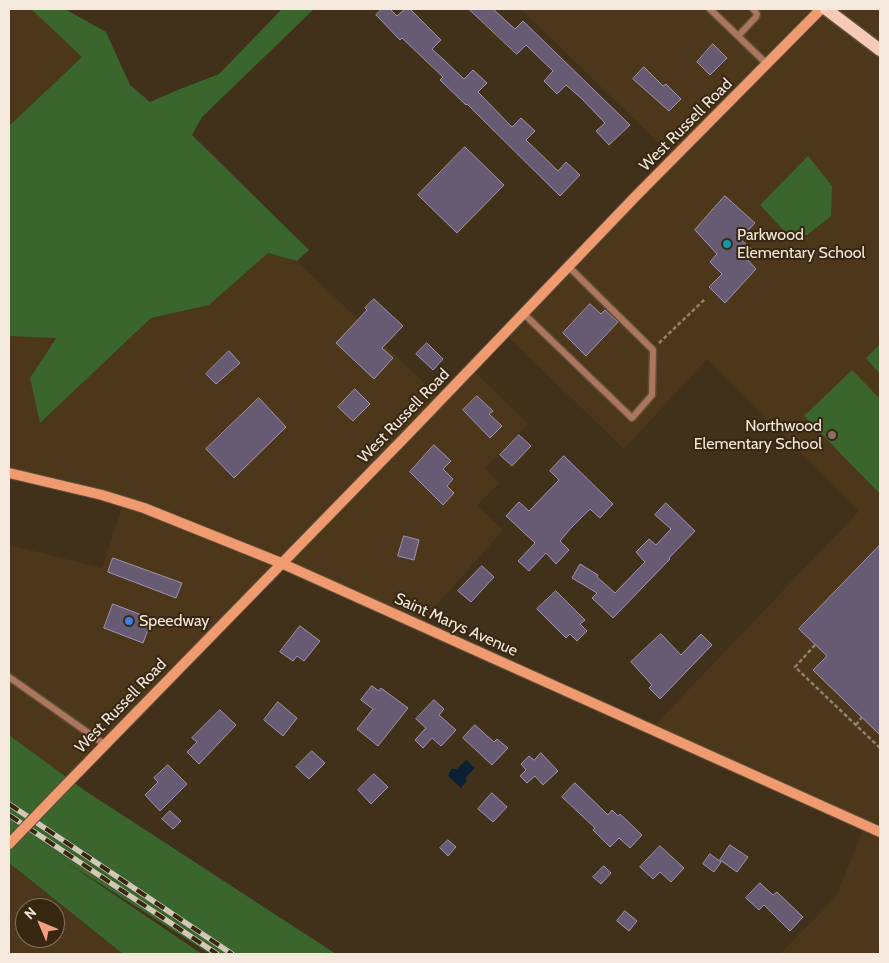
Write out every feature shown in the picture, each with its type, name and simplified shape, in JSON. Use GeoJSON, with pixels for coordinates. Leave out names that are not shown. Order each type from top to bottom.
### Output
{"type":"FeatureCollection","features":[{"type":"Feature","properties":{"kind":"main road","name":"West Russell Road"},"geometry":{"type":"LineString","coordinates":[[9,844],[104,744],[410,432],[568,266],[821,9]]}},
{"type":"Feature","properties":{"kind":"main road"},"geometry":{"type":"LineString","coordinates":[[826,9],[880,50]]}},
{"type":"Feature","properties":{"kind":"main road","name":"Saint Marys Avenue"},"geometry":{"type":"LineString","coordinates":[[9,473],[102,494],[282,563],[880,832]]}},
{"type":"Feature","properties":{"kind":"lane"},"geometry":{"type":"LineString","coordinates":[[710,9],[767,64]]}},
{"type":"Feature","properties":{"kind":"lane"},"geometry":{"type":"LineString","coordinates":[[738,36],[756,17],[757,14],[753,9]]}},
{"type":"Feature","properties":{"kind":"lane"},"geometry":{"type":"LineString","coordinates":[[523,313],[632,418],[652,395],[653,350],[568,266]]}},
{"type":"Feature","properties":{"kind":"lane"},"geometry":{"type":"LineString","coordinates":[[9,677],[104,744]]}},
{"type":"Feature","properties":{"kind":"path"},"geometry":{"type":"LineString","coordinates":[[653,350],[706,299]]}},
{"type":"Feature","properties":{"kind":"path"},"geometry":{"type":"LineString","coordinates":[[815,645],[795,667],[880,748]]}},
{"type":"Feature","properties":{"kind":"path"},"geometry":{"type":"LineString","coordinates":[[856,725],[862,717]]}},
{"type":"Feature","properties":{"kind":"shaded area"},"geometry":{"type":"Polygon","coordinates":[[[9,9],[31,9],[82,57],[9,126],[9,9]]]}},
{"type":"Feature","properties":{"kind":"shaded area","name":"Northwood Elementary School"},"geometry":{"type":"Polygon","coordinates":[[[521,9],[880,9],[880,954],[780,954],[836,897],[865,825],[651,729],[859,511],[707,359],[624,449],[504,333],[674,158],[521,9]]]}},
{"type":"Feature","properties":{"kind":"shaded area"},"geometry":{"type":"Polygon","coordinates":[[[268,253],[297,261],[441,399],[471,368],[528,424],[485,468],[499,483],[477,505],[503,530],[419,625],[281,563],[70,780],[9,735],[9,545],[102,568],[124,501],[9,473],[9,336],[56,337],[30,378],[41,422],[151,318],[209,305],[268,253]]]}},
{"type":"Feature","properties":{"kind":"shaded area"},"geometry":{"type":"Polygon","coordinates":[[[9,863],[52,898],[15,898],[15,948],[65,948],[65,908],[123,954],[9,954],[9,863]]]}},
{"type":"Feature","properties":{"kind":"green space"},"geometry":{"type":"Polygon","coordinates":[[[31,9],[65,9],[106,32],[130,85],[150,102],[219,74],[282,9],[314,9],[202,117],[192,135],[309,250],[297,261],[268,253],[209,305],[151,318],[40,423],[30,378],[56,338],[9,336],[9,126],[82,57],[31,9]]]}},
{"type":"Feature","properties":{"kind":"green space"},"geometry":{"type":"Polygon","coordinates":[[[808,156],[832,186],[831,216],[807,235],[788,235],[760,205],[808,156]]]}},
{"type":"Feature","properties":{"kind":"green space"},"geometry":{"type":"Polygon","coordinates":[[[880,344],[880,374],[866,358],[880,344]]]}},
{"type":"Feature","properties":{"kind":"green space"},"geometry":{"type":"Polygon","coordinates":[[[852,370],[880,399],[880,494],[804,416],[852,370]]]}},
{"type":"Feature","properties":{"kind":"green space"},"geometry":{"type":"Polygon","coordinates":[[[9,735],[84,790],[336,954],[210,954],[63,860],[202,954],[123,954],[65,908],[65,898],[53,898],[9,863],[9,735]]]}},
{"type":"Feature","properties":{"kind":"water"},"geometry":{"type":"Polygon","coordinates":[[[466,760],[475,768],[466,777],[466,782],[461,788],[448,776],[451,769],[457,769],[466,760]]]}},
{"type":"Feature","properties":{"kind":"building"},"geometry":{"type":"Polygon","coordinates":[[[382,9],[390,9],[397,16],[405,9],[410,9],[441,40],[432,49],[464,79],[473,70],[487,83],[478,92],[512,127],[521,118],[535,131],[526,140],[558,171],[566,162],[580,175],[560,196],[467,104],[440,80],[443,77],[402,38],[400,40],[376,15],[382,9]]]}},
{"type":"Feature","properties":{"kind":"building"},"geometry":{"type":"Polygon","coordinates":[[[469,9],[493,9],[515,29],[523,21],[630,125],[609,145],[596,131],[605,123],[582,99],[566,85],[557,94],[544,81],[553,71],[526,45],[517,54],[469,9]]]}},
{"type":"Feature","properties":{"kind":"building"},"geometry":{"type":"Polygon","coordinates":[[[713,44],[727,58],[710,75],[697,62],[713,44]]]}},
{"type":"Feature","properties":{"kind":"building"},"geometry":{"type":"Polygon","coordinates":[[[644,67],[663,86],[666,84],[681,99],[669,111],[633,79],[644,67]]]}},
{"type":"Feature","properties":{"kind":"building"},"geometry":{"type":"Polygon","coordinates":[[[465,147],[504,185],[457,233],[418,195],[465,147]]]}},
{"type":"Feature","properties":{"kind":"building","name":"Parkwood Elementary School"},"geometry":{"type":"Polygon","coordinates":[[[725,196],[755,223],[740,239],[753,250],[746,258],[756,269],[725,303],[709,287],[722,274],[710,262],[717,254],[695,230],[725,196]]]}},
{"type":"Feature","properties":{"kind":"building"},"geometry":{"type":"Polygon","coordinates":[[[374,299],[403,326],[382,348],[393,358],[374,379],[336,343],[367,310],[365,308],[374,299]]]}},
{"type":"Feature","properties":{"kind":"building"},"geometry":{"type":"Polygon","coordinates":[[[590,304],[601,314],[605,310],[618,322],[586,356],[563,333],[590,304]]]}},
{"type":"Feature","properties":{"kind":"building"},"geometry":{"type":"Polygon","coordinates":[[[427,343],[443,359],[433,370],[416,354],[427,343]]]}},
{"type":"Feature","properties":{"kind":"building"},"geometry":{"type":"Polygon","coordinates":[[[229,351],[240,363],[216,384],[206,374],[229,351]]]}},
{"type":"Feature","properties":{"kind":"building"},"geometry":{"type":"Polygon","coordinates":[[[355,389],[370,404],[353,421],[338,407],[355,389]]]}},
{"type":"Feature","properties":{"kind":"building"},"geometry":{"type":"Polygon","coordinates":[[[477,396],[493,411],[489,414],[502,426],[490,438],[463,410],[477,396]]]}},
{"type":"Feature","properties":{"kind":"building"},"geometry":{"type":"Polygon","coordinates":[[[259,398],[286,427],[234,478],[206,449],[259,398]]]}},
{"type":"Feature","properties":{"kind":"building"},"geometry":{"type":"Polygon","coordinates":[[[519,435],[531,446],[512,466],[500,455],[519,435]]]}},
{"type":"Feature","properties":{"kind":"building"},"geometry":{"type":"Polygon","coordinates":[[[434,445],[451,461],[443,469],[453,479],[447,486],[454,493],[443,505],[410,472],[434,445]]]}},
{"type":"Feature","properties":{"kind":"building"},"geometry":{"type":"Polygon","coordinates":[[[564,456],[613,504],[600,518],[590,509],[571,528],[560,541],[569,550],[556,564],[546,553],[529,571],[518,561],[535,543],[506,516],[519,502],[529,511],[559,480],[550,471],[564,456]]]}},
{"type":"Feature","properties":{"kind":"building"},"geometry":{"type":"Polygon","coordinates":[[[666,503],[695,531],[613,618],[592,598],[597,593],[572,578],[580,564],[598,575],[597,577],[615,593],[645,562],[636,552],[649,539],[656,545],[671,529],[655,515],[666,503]]]}},
{"type":"Feature","properties":{"kind":"building"},"geometry":{"type":"Polygon","coordinates":[[[404,536],[419,540],[414,560],[398,556],[404,536]]]}},
{"type":"Feature","properties":{"kind":"building"},"geometry":{"type":"Polygon","coordinates":[[[880,545],[880,735],[813,670],[827,656],[799,629],[880,545]]]}},
{"type":"Feature","properties":{"kind":"building"},"geometry":{"type":"Polygon","coordinates":[[[113,558],[182,583],[176,598],[108,572],[113,558]]]}},
{"type":"Feature","properties":{"kind":"building"},"geometry":{"type":"Polygon","coordinates":[[[482,566],[494,577],[471,602],[458,591],[482,566]]]}},
{"type":"Feature","properties":{"kind":"building"},"geometry":{"type":"Polygon","coordinates":[[[556,591],[585,620],[580,624],[587,631],[577,641],[570,634],[566,638],[537,609],[556,591]]]}},
{"type":"Feature","properties":{"kind":"building"},"geometry":{"type":"Polygon","coordinates":[[[113,604],[152,619],[143,643],[104,628],[113,604]]]}},
{"type":"Feature","properties":{"kind":"building"},"geometry":{"type":"Polygon","coordinates":[[[300,626],[320,641],[304,661],[297,656],[293,661],[280,652],[300,626]]]}},
{"type":"Feature","properties":{"kind":"building"},"geometry":{"type":"Polygon","coordinates":[[[661,634],[681,655],[701,634],[712,645],[660,699],[649,688],[652,685],[631,662],[661,634]]]}},
{"type":"Feature","properties":{"kind":"building"},"geometry":{"type":"Polygon","coordinates":[[[372,686],[379,691],[381,688],[408,708],[378,746],[357,729],[373,709],[361,700],[372,686]]]}},
{"type":"Feature","properties":{"kind":"building"},"geometry":{"type":"Polygon","coordinates":[[[434,700],[444,709],[439,715],[456,730],[441,746],[432,738],[423,748],[415,740],[426,728],[416,719],[434,700]]]}},
{"type":"Feature","properties":{"kind":"building"},"geometry":{"type":"Polygon","coordinates":[[[278,702],[297,718],[283,736],[264,720],[278,702]]]}},
{"type":"Feature","properties":{"kind":"building"},"geometry":{"type":"Polygon","coordinates":[[[220,710],[236,725],[199,764],[187,752],[197,742],[192,738],[220,710]]]}},
{"type":"Feature","properties":{"kind":"building"},"geometry":{"type":"Polygon","coordinates":[[[475,725],[494,742],[497,739],[508,748],[492,765],[463,738],[475,725]]]}},
{"type":"Feature","properties":{"kind":"building"},"geometry":{"type":"Polygon","coordinates":[[[312,751],[325,763],[309,779],[296,767],[312,751]]]}},
{"type":"Feature","properties":{"kind":"building"},"geometry":{"type":"Polygon","coordinates":[[[541,753],[558,771],[543,785],[535,776],[527,783],[520,776],[526,770],[521,764],[529,756],[534,760],[541,753]]]}},
{"type":"Feature","properties":{"kind":"building"},"geometry":{"type":"Polygon","coordinates":[[[168,765],[187,784],[160,811],[145,795],[158,782],[154,778],[168,765]]]}},
{"type":"Feature","properties":{"kind":"building"},"geometry":{"type":"Polygon","coordinates":[[[374,774],[388,787],[371,804],[358,790],[374,774]]]}},
{"type":"Feature","properties":{"kind":"building"},"geometry":{"type":"Polygon","coordinates":[[[575,783],[608,815],[612,810],[618,816],[620,814],[642,835],[630,848],[619,838],[610,847],[593,830],[595,828],[562,797],[575,783]]]}},
{"type":"Feature","properties":{"kind":"building"},"geometry":{"type":"Polygon","coordinates":[[[492,793],[507,807],[493,822],[478,809],[492,793]]]}},
{"type":"Feature","properties":{"kind":"building"},"geometry":{"type":"Polygon","coordinates":[[[170,811],[181,821],[173,829],[162,819],[170,811]]]}},
{"type":"Feature","properties":{"kind":"building"},"geometry":{"type":"Polygon","coordinates":[[[448,840],[456,847],[448,856],[440,848],[448,840]]]}},
{"type":"Feature","properties":{"kind":"building"},"geometry":{"type":"Polygon","coordinates":[[[730,845],[748,857],[737,872],[720,860],[730,845]]]}},
{"type":"Feature","properties":{"kind":"building"},"geometry":{"type":"Polygon","coordinates":[[[660,846],[684,868],[671,882],[660,872],[653,879],[640,867],[660,846]]]}},
{"type":"Feature","properties":{"kind":"building"},"geometry":{"type":"Polygon","coordinates":[[[710,854],[721,862],[714,872],[703,864],[710,854]]]}},
{"type":"Feature","properties":{"kind":"building"},"geometry":{"type":"Polygon","coordinates":[[[604,866],[611,873],[601,884],[593,877],[604,866]]]}},
{"type":"Feature","properties":{"kind":"building"},"geometry":{"type":"Polygon","coordinates":[[[760,883],[773,895],[777,892],[803,917],[790,931],[764,905],[759,910],[746,898],[760,883]]]}},
{"type":"Feature","properties":{"kind":"building"},"geometry":{"type":"Polygon","coordinates":[[[625,911],[637,921],[629,931],[617,921],[625,911]]]}},
{"type":"Feature","properties":{"kind":"railway"},"geometry":{"type":"LineString","coordinates":[[9,804],[232,954]]}},
{"type":"Feature","properties":{"kind":"railway"},"geometry":{"type":"LineString","coordinates":[[9,815],[217,954]]}},
{"type":"Feature","properties":{"kind":"place","name":"Parkwood Elementary School"},"geometry":{"type":"Point","coordinates":[727,244]}},
{"type":"Feature","properties":{"kind":"place","name":"Northwood Elementary School"},"geometry":{"type":"Point","coordinates":[832,435]}},
{"type":"Feature","properties":{"kind":"place","name":"Speedway"},"geometry":{"type":"Point","coordinates":[129,621]}}]}
